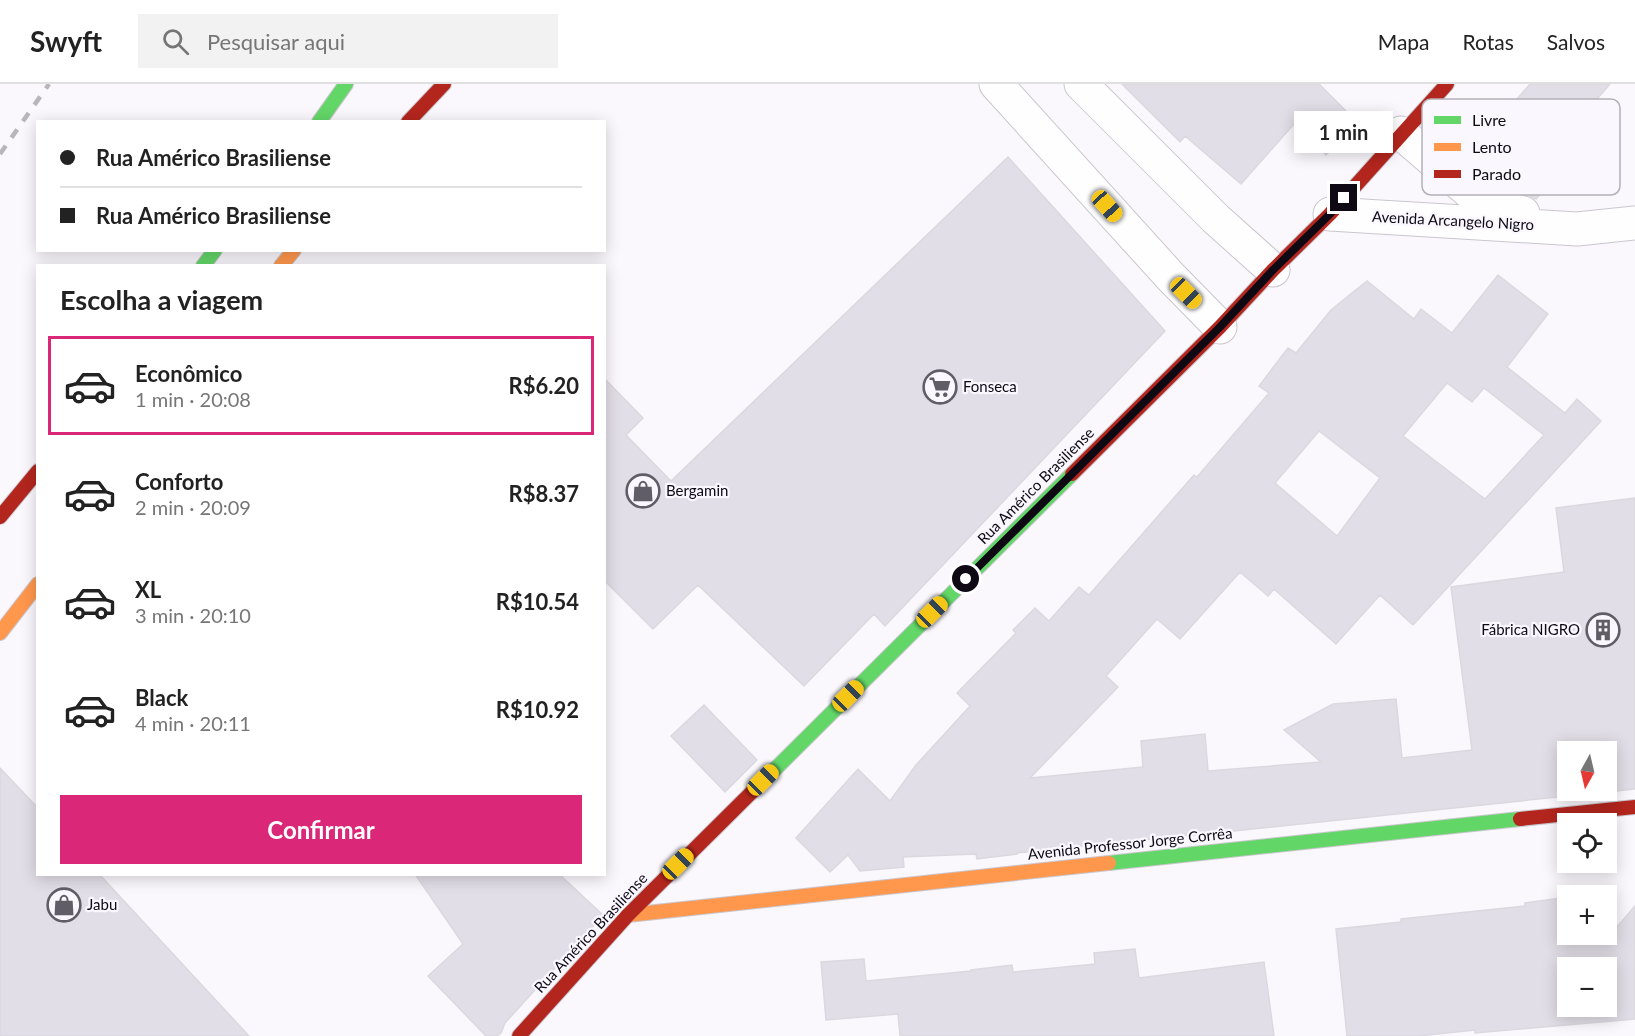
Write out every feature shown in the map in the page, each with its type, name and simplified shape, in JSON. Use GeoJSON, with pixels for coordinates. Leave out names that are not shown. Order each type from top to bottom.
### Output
{"type":"FeatureCollection","features":[{"type":"Feature","properties":{"kind":"street"},"geometry":{"type":"LineString","coordinates":[[321,120],[346,84]]}},
{"type":"Feature","properties":{"kind":"street"},"geometry":{"type":"LineString","coordinates":[[410,120],[444,84]]}},
{"type":"Feature","properties":{"kind":"street"},"geometry":{"type":"LineString","coordinates":[[996,84],[1170,276],[1220,327]]}},
{"type":"Feature","properties":{"kind":"street"},"geometry":{"type":"LineString","coordinates":[[1081,84],[1216,219],[1273,270]]}},
{"type":"Feature","properties":{"kind":"street","name":"Rua Américo Brasiliense"},"geometry":{"type":"LineString","coordinates":[[1433,99],[1447,84]]}},
{"type":"Feature","properties":{"kind":"street","name":"Rua Américo Brasiliense"},"geometry":{"type":"LineString","coordinates":[[519,1036],[628,915],[1220,327],[1330,214],[1422,111]]}},
{"type":"Feature","properties":{"kind":"street","name":"Avenida Arcangelo Nigro"},"geometry":{"type":"LineString","coordinates":[[1401,133],[1422,151]]}},
{"type":"Feature","properties":{"kind":"street","name":"Avenida Arcangelo Nigro"},"geometry":{"type":"LineString","coordinates":[[1473,195],[1480,201],[1577,229]]}},
{"type":"Feature","properties":{"kind":"street","name":"Avenida Arcangelo Nigro"},"geometry":{"type":"LineString","coordinates":[[1330,214],[1577,229],[1635,223]]}},
{"type":"Feature","properties":{"kind":"street"},"geometry":{"type":"LineString","coordinates":[[0,517],[36,473]]}},
{"type":"Feature","properties":{"kind":"street"},"geometry":{"type":"LineString","coordinates":[[0,633],[36,587]]}},
{"type":"Feature","properties":{"kind":"street","name":"Avenida Professor Jorge Corrêa"},"geometry":{"type":"LineString","coordinates":[[628,915],[1631,811]]}},
{"type":"Feature","properties":{"kind":"building"},"geometry":{"type":"Polygon","coordinates":[[[1122,84],[1319,84],[1358,123],[1326,155],[1295,123],[1241,184],[1185,136],[1180,142],[1122,84]]]}},
{"type":"Feature","properties":{"kind":"building"},"geometry":{"type":"Polygon","coordinates":[[[1530,84],[1610,84],[1597,99],[1517,99],[1530,84]]]}},
{"type":"Feature","properties":{"kind":"building","name":"Fonseca"},"geometry":{"type":"Polygon","coordinates":[[[1008,157],[1165,331],[885,626],[874,614],[804,686],[698,585],[653,629],[606,582],[606,380],[643,418],[626,435],[671,481],[1008,157]]]}},
{"type":"Feature","properties":{"kind":"building"},"geometry":{"type":"Polygon","coordinates":[[[1528,195],[1540,195],[1536,199],[1528,195]]]}},
{"type":"Feature","properties":{"kind":"building"},"geometry":{"type":"Polygon","coordinates":[[[1498,275],[1548,314],[1507,367],[1565,413],[1577,399],[1601,421],[1413,625],[1380,595],[1336,644],[1274,589],[1268,596],[1240,572],[1180,639],[1157,619],[1106,676],[1118,687],[1030,778],[1143,767],[1141,741],[1205,734],[1208,771],[1321,762],[1284,730],[1333,704],[1396,699],[1402,758],[1472,750],[1451,587],[1564,572],[1556,508],[1635,498],[1635,789],[1617,791],[1617,741],[1557,741],[1557,797],[977,859],[976,854],[903,857],[904,867],[860,871],[848,855],[830,872],[796,838],[858,769],[890,801],[916,765],[970,706],[957,693],[1016,633],[1013,630],[1035,608],[1049,621],[1079,587],[1089,595],[1194,475],[1197,477],[1269,393],[1259,386],[1288,348],[1296,353],[1331,310],[1367,281],[1414,319],[1421,309],[1452,333],[1498,275]],[[1447,383],[1403,436],[1485,499],[1544,435],[1484,388],[1472,402],[1447,383]],[[1319,431],[1275,483],[1337,536],[1380,478],[1319,431]]]}},
{"type":"Feature","properties":{"kind":"building"},"geometry":{"type":"Polygon","coordinates":[[[704,705],[757,760],[725,792],[671,736],[704,705]]]}},
{"type":"Feature","properties":{"kind":"building","name":"Jabu"},"geometry":{"type":"Polygon","coordinates":[[[0,768],[36,806],[36,876],[101,876],[249,1036],[0,1036],[0,768]]]}},
{"type":"Feature","properties":{"kind":"building"},"geometry":{"type":"Polygon","coordinates":[[[416,876],[561,876],[603,915],[505,1023],[501,1033],[497,1036],[486,1036],[428,976],[463,944],[416,876]]]}},
{"type":"Feature","properties":{"kind":"building"},"geometry":{"type":"Polygon","coordinates":[[[1557,899],[1557,945],[1617,945],[1617,927],[1635,906],[1635,1019],[1475,1033],[1475,1030],[1418,1036],[1347,1036],[1336,929],[1401,922],[1401,919],[1525,906],[1525,903],[1557,899]]]}},
{"type":"Feature","properties":{"kind":"building"},"geometry":{"type":"Polygon","coordinates":[[[1135,949],[1139,978],[1264,962],[1274,1036],[900,1036],[898,1014],[826,1020],[821,962],[864,959],[866,981],[1012,965],[1013,972],[1095,964],[1094,953],[1135,949]]]}},
{"type":"Feature","properties":{"kind":"railway"},"geometry":{"type":"LineString","coordinates":[[0,154],[49,84]]}},
{"type":"Feature","properties":{"kind":"traffic: fast"},"geometry":{"type":"LineString","coordinates":[[320,120],[346,84]]}},
{"type":"Feature","properties":{"kind":"traffic: fast"},"geometry":{"type":"LineString","coordinates":[[204,264],[214,252]]}},
{"type":"Feature","properties":{"kind":"traffic: fast"},"geometry":{"type":"LineString","coordinates":[[755,789],[1072,474]]}},
{"type":"Feature","properties":{"kind":"traffic: fast"},"geometry":{"type":"LineString","coordinates":[[1109,863],[1520,819]]}},
{"type":"Feature","properties":{"kind":"traffic: slow"},"geometry":{"type":"LineString","coordinates":[[283,264],[292,252]]}},
{"type":"Feature","properties":{"kind":"traffic: slow"},"geometry":{"type":"LineString","coordinates":[[0,633],[36,587]]}},
{"type":"Feature","properties":{"kind":"traffic: slow"},"geometry":{"type":"LineString","coordinates":[[628,915],[1109,863]]}},
{"type":"Feature","properties":{"kind":"traffic: jam"},"geometry":{"type":"LineString","coordinates":[[410,120],[444,84]]}},
{"type":"Feature","properties":{"kind":"traffic: jam"},"geometry":{"type":"LineString","coordinates":[[1434,99],[1447,84]]}},
{"type":"Feature","properties":{"kind":"traffic: jam"},"geometry":{"type":"LineString","coordinates":[[1072,474],[1330,214],[1422,112]]}},
{"type":"Feature","properties":{"kind":"traffic: jam"},"geometry":{"type":"LineString","coordinates":[[0,517],[36,473]]}},
{"type":"Feature","properties":{"kind":"traffic: jam"},"geometry":{"type":"LineString","coordinates":[[519,1036],[628,915],[755,789]]}},
{"type":"Feature","properties":{"kind":"traffic: jam"},"geometry":{"type":"LineString","coordinates":[[1520,819],[1635,807]]}},
{"type":"Feature","properties":{"kind":"place","name":"Fonseca"},"geometry":{"type":"Point","coordinates":[940,387]}},
{"type":"Feature","properties":{"kind":"place","name":"Bergamin"},"geometry":{"type":"Point","coordinates":[643,491]}},
{"type":"Feature","properties":{"kind":"place","name":"Fábrica NIGRO"},"geometry":{"type":"Point","coordinates":[1603,630]}},
{"type":"Feature","properties":{"kind":"place","name":"Jabu"},"geometry":{"type":"Point","coordinates":[64,905]}},
{"type":"Feature","properties":{"kind":"route"},"geometry":{"type":"LineString","coordinates":[[966,579],[1220,327],[1344,198]]}}]}
